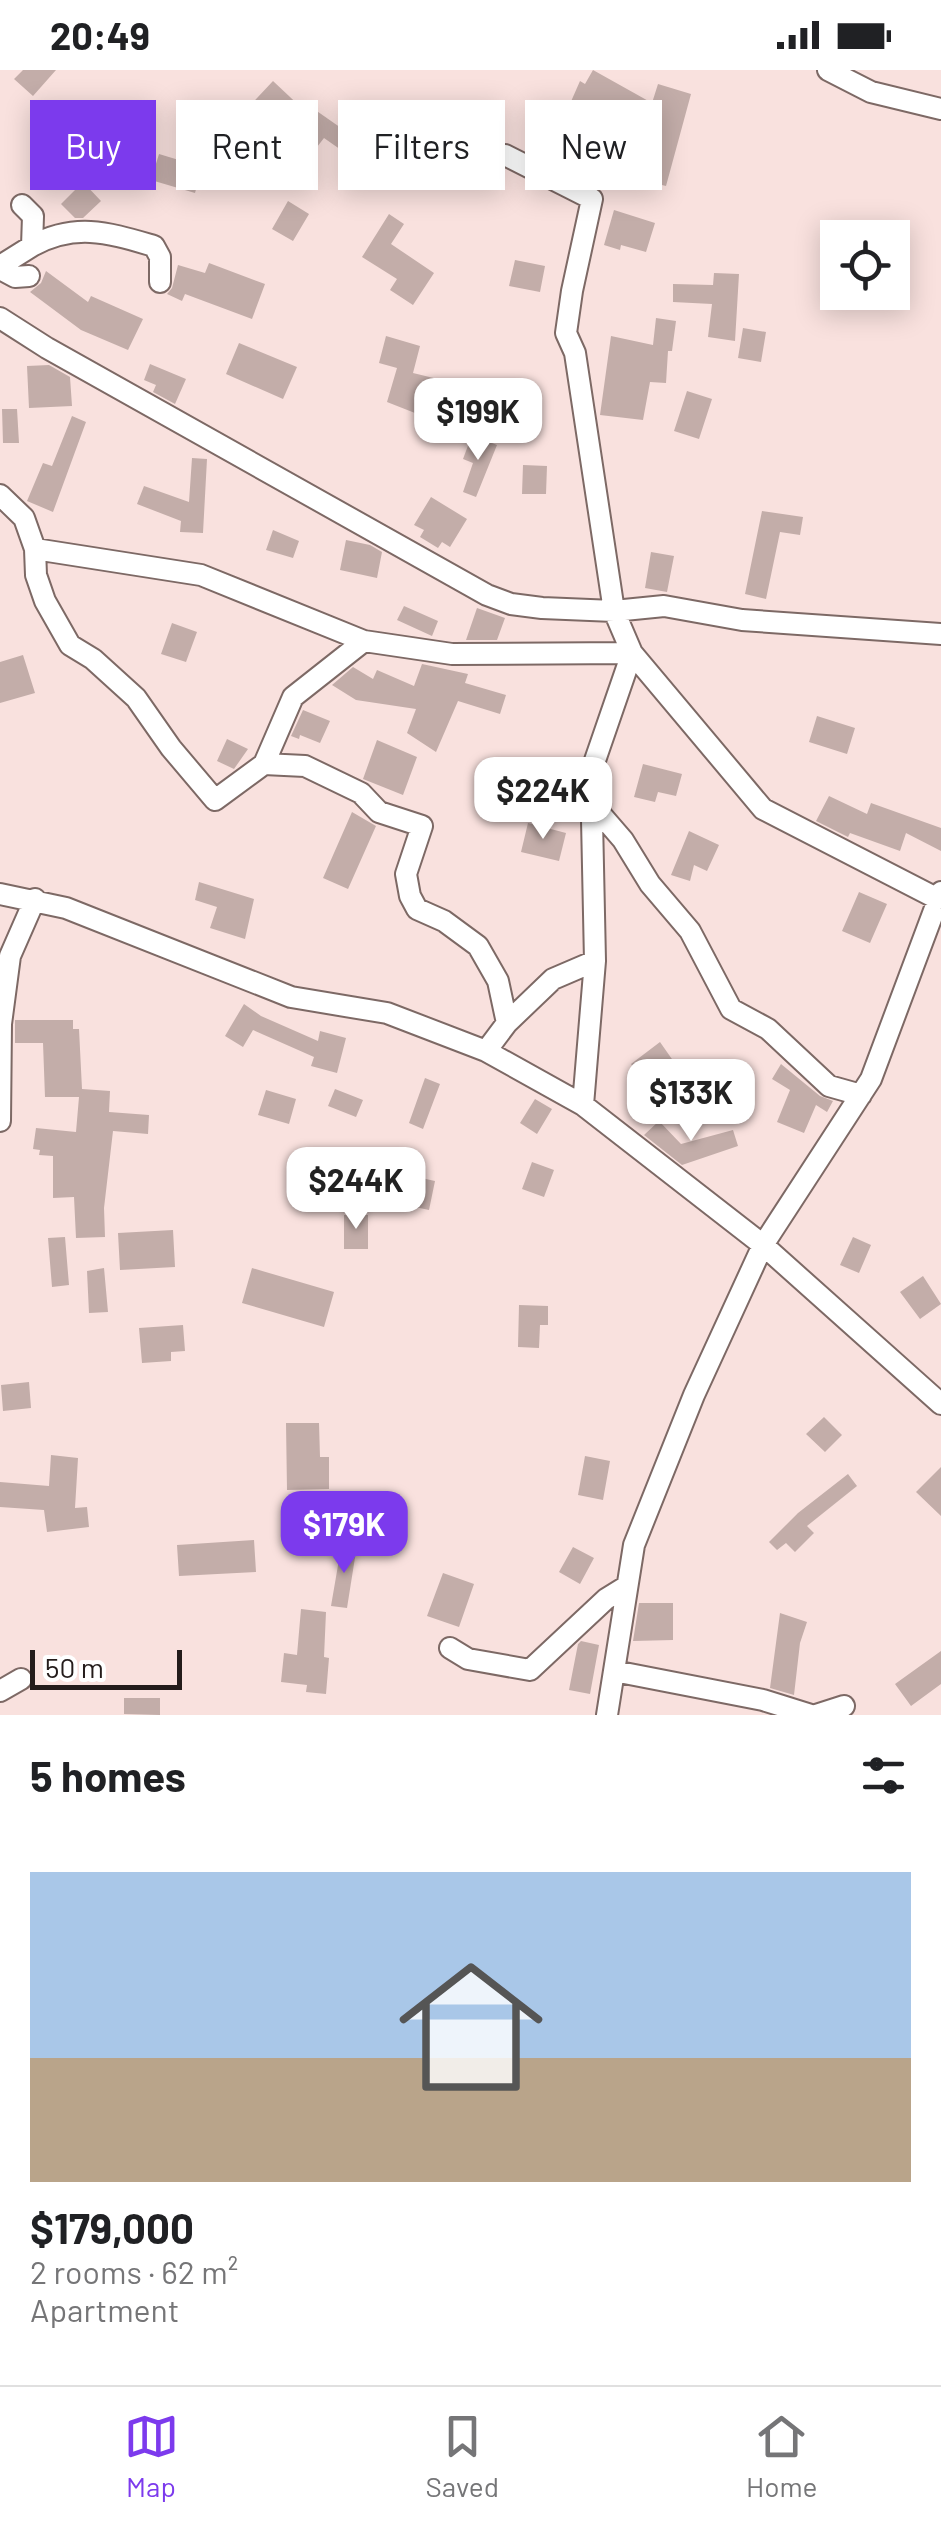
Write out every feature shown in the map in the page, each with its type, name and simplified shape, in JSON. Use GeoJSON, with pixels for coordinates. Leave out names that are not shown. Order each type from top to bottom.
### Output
{"type":"FeatureCollection","features":[{"type":"Feature","properties":{"kind":"street"},"geometry":{"type":"LineString","coordinates":[[828,70],[871,92],[941,109]]}},
{"type":"Feature","properties":{"kind":"street"},"geometry":{"type":"LineString","coordinates":[[505,155],[592,199],[566,334],[575,354],[614,610],[632,653],[763,809],[939,896],[871,1079],[763,1245],[694,1395],[640,1528],[634,1544],[607,1715]]}},
{"type":"Feature","properties":{"kind":"street"},"geometry":{"type":"LineString","coordinates":[[22,205],[33,216],[32,246]]}},
{"type":"Feature","properties":{"kind":"street"},"geometry":{"type":"LineString","coordinates":[[29,276],[15,278],[0,268],[32,246],[75,229],[154,246],[160,257],[160,282]]}},
{"type":"Feature","properties":{"kind":"street"},"geometry":{"type":"LineString","coordinates":[[0,318],[46,348],[486,595],[511,604],[614,610],[664,606],[742,620],[941,634]]}},
{"type":"Feature","properties":{"kind":"street"},"geometry":{"type":"LineString","coordinates":[[0,495],[24,518],[35,549],[36,575],[45,602],[70,645],[93,659],[136,698],[215,800],[264,764],[293,697],[364,642]]}},
{"type":"Feature","properties":{"kind":"street"},"geometry":{"type":"LineString","coordinates":[[35,549],[201,575],[364,642],[452,654],[632,653]]}},
{"type":"Feature","properties":{"kind":"street"},"geometry":{"type":"LineString","coordinates":[[582,1106],[595,961],[592,772],[632,653]]}},
{"type":"Feature","properties":{"kind":"street"},"geometry":{"type":"LineString","coordinates":[[264,764],[306,766],[361,793],[379,812],[422,826],[406,874],[410,896],[417,909],[444,921],[478,946],[498,981],[507,1024]]}},
{"type":"Feature","properties":{"kind":"street"},"geometry":{"type":"LineString","coordinates":[[591,804],[624,840],[650,884],[690,931],[730,1010],[768,1030],[829,1086],[861,1095]]}},
{"type":"Feature","properties":{"kind":"street"},"geometry":{"type":"LineString","coordinates":[[0,894],[66,908],[291,997],[387,1013],[486,1051],[582,1106],[763,1245],[941,1404]]}},
{"type":"Feature","properties":{"kind":"street"},"geometry":{"type":"LineString","coordinates":[[0,1121],[0,1024],[10,956],[35,899]]}},
{"type":"Feature","properties":{"kind":"street"},"geometry":{"type":"LineString","coordinates":[[486,1051],[507,1024],[553,979],[595,961]]}},
{"type":"Feature","properties":{"kind":"street"},"geometry":{"type":"LineString","coordinates":[[450,1648],[468,1659],[530,1670],[606,1599],[627,1586]]}},
{"type":"Feature","properties":{"kind":"street"},"geometry":{"type":"LineString","coordinates":[[614,1671],[763,1700],[813,1715],[844,1706]]}},
{"type":"Feature","properties":{"kind":"street"},"geometry":{"type":"LineString","coordinates":[[0,1691],[20,1679]]}},
{"type":"Feature","properties":{"kind":"building"},"geometry":{"type":"Polygon","coordinates":[[[23,70],[56,70],[33,96],[14,79],[23,70]]]}},
{"type":"Feature","properties":{"kind":"building"},"geometry":{"type":"Polygon","coordinates":[[[593,70],[647,100],[572,100],[580,81],[585,84],[593,70]]]}},
{"type":"Feature","properties":{"kind":"building"},"geometry":{"type":"Polygon","coordinates":[[[273,81],[293,100],[255,100],[273,81]]]}},
{"type":"Feature","properties":{"kind":"building"},"geometry":{"type":"Polygon","coordinates":[[[658,84],[691,94],[666,186],[662,185],[662,100],[653,100],[658,84]]]}},
{"type":"Feature","properties":{"kind":"building"},"geometry":{"type":"Polygon","coordinates":[[[318,112],[338,126],[338,148],[324,138],[318,146],[318,112]]]}},
{"type":"Feature","properties":{"kind":"building"},"geometry":{"type":"Polygon","coordinates":[[[159,154],[176,159],[176,187],[156,181],[159,154]]]}},
{"type":"Feature","properties":{"kind":"building"},"geometry":{"type":"Polygon","coordinates":[[[75,190],[91,190],[101,201],[83,218],[75,218],[61,204],[75,190]]]}},
{"type":"Feature","properties":{"kind":"building"},"geometry":{"type":"Polygon","coordinates":[[[288,201],[309,214],[293,241],[272,229],[288,201]]]}},
{"type":"Feature","properties":{"kind":"building"},"geometry":{"type":"Polygon","coordinates":[[[614,210],[655,223],[646,252],[604,245],[614,210]]]}},
{"type":"Feature","properties":{"kind":"building"},"geometry":{"type":"Polygon","coordinates":[[[389,214],[404,224],[391,244],[434,273],[413,305],[390,290],[397,279],[362,257],[389,214]]]}},
{"type":"Feature","properties":{"kind":"building"},"geometry":{"type":"Polygon","coordinates":[[[515,260],[545,266],[540,292],[509,286],[515,260]]]}},
{"type":"Feature","properties":{"kind":"building"},"geometry":{"type":"Polygon","coordinates":[[[209,263],[265,284],[252,319],[185,294],[182,301],[167,294],[178,265],[205,273],[209,263]]]}},
{"type":"Feature","properties":{"kind":"building"},"geometry":{"type":"Polygon","coordinates":[[[46,271],[88,302],[91,296],[143,319],[128,350],[81,330],[30,292],[41,283],[46,271]]]}},
{"type":"Feature","properties":{"kind":"building"},"geometry":{"type":"Polygon","coordinates":[[[714,273],[739,274],[735,341],[708,337],[712,304],[673,302],[673,284],[713,285],[714,273]]]}},
{"type":"Feature","properties":{"kind":"building"},"geometry":{"type":"Polygon","coordinates":[[[656,318],[676,321],[672,351],[668,351],[666,383],[650,382],[643,420],[600,415],[611,336],[653,345],[656,318]]]}},
{"type":"Feature","properties":{"kind":"building"},"geometry":{"type":"Polygon","coordinates":[[[743,328],[766,332],[761,362],[738,358],[743,328]]]}},
{"type":"Feature","properties":{"kind":"building"},"geometry":{"type":"Polygon","coordinates":[[[386,336],[420,346],[413,373],[450,382],[444,405],[425,400],[420,415],[387,402],[397,368],[379,363],[386,336]]]}},
{"type":"Feature","properties":{"kind":"building"},"geometry":{"type":"Polygon","coordinates":[[[239,343],[297,367],[283,399],[226,374],[239,343]]]}},
{"type":"Feature","properties":{"kind":"building"},"geometry":{"type":"Polygon","coordinates":[[[150,364],[186,379],[175,404],[153,392],[156,385],[144,380],[150,364]]]}},
{"type":"Feature","properties":{"kind":"building"},"geometry":{"type":"Polygon","coordinates":[[[49,365],[70,377],[72,406],[29,408],[27,366],[49,365]]]}},
{"type":"Feature","properties":{"kind":"building"},"geometry":{"type":"Polygon","coordinates":[[[687,391],[712,399],[699,439],[674,431],[687,391]]]}},
{"type":"Feature","properties":{"kind":"building"},"geometry":{"type":"Polygon","coordinates":[[[2,409],[17,409],[19,443],[3,443],[2,409]]]}},
{"type":"Feature","properties":{"kind":"building"},"geometry":{"type":"Polygon","coordinates":[[[72,416],[86,422],[53,512],[27,501],[43,463],[52,466],[72,416]]]}},
{"type":"Feature","properties":{"kind":"building"},"geometry":{"type":"Polygon","coordinates":[[[472,435],[497,445],[476,497],[463,492],[473,463],[463,459],[472,435]]]}},
{"type":"Feature","properties":{"kind":"building"},"geometry":{"type":"Polygon","coordinates":[[[192,458],[207,459],[203,533],[180,532],[181,521],[137,504],[144,486],[189,502],[192,458]]]}},
{"type":"Feature","properties":{"kind":"building"},"geometry":{"type":"Polygon","coordinates":[[[523,465],[547,466],[546,494],[522,494],[523,465]]]}},
{"type":"Feature","properties":{"kind":"building"},"geometry":{"type":"Polygon","coordinates":[[[431,497],[467,519],[450,547],[442,542],[438,548],[420,537],[424,530],[414,525],[431,497]]]}},
{"type":"Feature","properties":{"kind":"building"},"geometry":{"type":"Polygon","coordinates":[[[762,511],[803,517],[800,535],[780,532],[766,599],[745,594],[762,511]]]}},
{"type":"Feature","properties":{"kind":"building"},"geometry":{"type":"Polygon","coordinates":[[[273,530],[299,541],[293,558],[266,550],[273,530]]]}},
{"type":"Feature","properties":{"kind":"building"},"geometry":{"type":"Polygon","coordinates":[[[346,540],[382,552],[377,578],[340,570],[346,540]]]}},
{"type":"Feature","properties":{"kind":"building"},"geometry":{"type":"Polygon","coordinates":[[[651,552],[674,556],[667,592],[645,588],[651,552]]]}},
{"type":"Feature","properties":{"kind":"building"},"geometry":{"type":"Polygon","coordinates":[[[404,606],[438,621],[432,636],[397,620],[404,606]]]}},
{"type":"Feature","properties":{"kind":"building"},"geometry":{"type":"Polygon","coordinates":[[[477,608],[505,618],[497,640],[466,640],[477,608]]]}},
{"type":"Feature","properties":{"kind":"building"},"geometry":{"type":"Polygon","coordinates":[[[172,623],[197,632],[186,662],[161,654],[172,623]]]}},
{"type":"Feature","properties":{"kind":"building"},"geometry":{"type":"Polygon","coordinates":[[[23,655],[35,693],[0,703],[0,662],[23,655]]]}},
{"type":"Feature","properties":{"kind":"building"},"geometry":{"type":"Polygon","coordinates":[[[422,664],[468,674],[465,683],[506,695],[500,714],[458,701],[436,752],[407,733],[416,709],[356,700],[332,685],[353,667],[373,679],[377,670],[414,686],[422,664]]]}},
{"type":"Feature","properties":{"kind":"building"},"geometry":{"type":"Polygon","coordinates":[[[303,710],[330,721],[320,743],[300,735],[299,739],[291,736],[303,710]]]}},
{"type":"Feature","properties":{"kind":"building"},"geometry":{"type":"Polygon","coordinates":[[[817,716],[855,728],[847,754],[809,742],[817,716]]]}},
{"type":"Feature","properties":{"kind":"building"},"geometry":{"type":"Polygon","coordinates":[[[227,739],[248,749],[234,769],[217,761],[227,739]]]}},
{"type":"Feature","properties":{"kind":"building"},"geometry":{"type":"Polygon","coordinates":[[[377,740],[417,757],[403,795],[363,779],[377,740]]]}},
{"type":"Feature","properties":{"kind":"building"},"geometry":{"type":"Polygon","coordinates":[[[643,764],[682,774],[676,796],[658,792],[655,802],[634,797],[643,764]]]}},
{"type":"Feature","properties":{"kind":"building"},"geometry":{"type":"Polygon","coordinates":[[[829,796],[867,814],[871,803],[941,828],[941,851],[906,833],[900,851],[850,833],[848,837],[816,821],[829,796]]]}},
{"type":"Feature","properties":{"kind":"building"},"geometry":{"type":"Polygon","coordinates":[[[352,812],[376,826],[348,889],[323,878],[352,812]]]}},
{"type":"Feature","properties":{"kind":"building"},"geometry":{"type":"Polygon","coordinates":[[[528,823],[566,833],[559,861],[521,852],[528,823]]]}},
{"type":"Feature","properties":{"kind":"building"},"geometry":{"type":"Polygon","coordinates":[[[689,831],[719,845],[707,871],[694,865],[690,881],[671,875],[689,831]]]}},
{"type":"Feature","properties":{"kind":"building"},"geometry":{"type":"Polygon","coordinates":[[[199,882],[254,899],[245,939],[210,928],[217,907],[195,900],[199,882]]]}},
{"type":"Feature","properties":{"kind":"building"},"geometry":{"type":"Polygon","coordinates":[[[859,892],[887,904],[870,943],[842,931],[859,892]]]}},
{"type":"Feature","properties":{"kind":"building"},"geometry":{"type":"Polygon","coordinates":[[[244,1004],[261,1016],[318,1041],[320,1031],[346,1038],[337,1073],[311,1066],[314,1057],[253,1030],[243,1047],[225,1036],[244,1004]]]}},
{"type":"Feature","properties":{"kind":"building"},"geometry":{"type":"Polygon","coordinates":[[[15,1020],[73,1020],[73,1029],[79,1029],[82,1089],[110,1091],[109,1112],[149,1115],[148,1134],[113,1131],[104,1208],[105,1237],[76,1238],[74,1197],[53,1198],[53,1156],[39,1155],[40,1150],[33,1149],[36,1128],[76,1132],[79,1097],[45,1097],[43,1043],[15,1043],[15,1020]]]}},
{"type":"Feature","properties":{"kind":"building"},"geometry":{"type":"Polygon","coordinates":[[[660,1042],[681,1072],[673,1077],[679,1084],[660,1097],[631,1064],[660,1042]]]}},
{"type":"Feature","properties":{"kind":"building"},"geometry":{"type":"Polygon","coordinates":[[[781,1064],[820,1096],[833,1101],[827,1112],[816,1105],[804,1133],[777,1122],[790,1090],[772,1079],[781,1064]]]}},
{"type":"Feature","properties":{"kind":"building"},"geometry":{"type":"Polygon","coordinates":[[[425,1078],[440,1084],[423,1129],[409,1123],[425,1078]]]}},
{"type":"Feature","properties":{"kind":"building"},"geometry":{"type":"Polygon","coordinates":[[[335,1089],[363,1100],[356,1117],[328,1106],[335,1089]]]}},
{"type":"Feature","properties":{"kind":"building"},"geometry":{"type":"Polygon","coordinates":[[[266,1090],[296,1099],[289,1124],[258,1115],[266,1090]]]}},
{"type":"Feature","properties":{"kind":"building"},"geometry":{"type":"Polygon","coordinates":[[[535,1099],[552,1109],[537,1134],[520,1123],[535,1099]]]}},
{"type":"Feature","properties":{"kind":"building"},"geometry":{"type":"Polygon","coordinates":[[[659,1121],[681,1144],[733,1130],[738,1146],[682,1165],[644,1135],[659,1121]]]}},
{"type":"Feature","properties":{"kind":"building"},"geometry":{"type":"Polygon","coordinates":[[[532,1162],[554,1170],[544,1197],[522,1189],[532,1162]]]}},
{"type":"Feature","properties":{"kind":"building"},"geometry":{"type":"Polygon","coordinates":[[[394,1172],[435,1181],[429,1210],[387,1201],[394,1172]]]}},
{"type":"Feature","properties":{"kind":"building"},"geometry":{"type":"Polygon","coordinates":[[[344,1215],[368,1215],[368,1249],[344,1249],[344,1215]]]}},
{"type":"Feature","properties":{"kind":"building"},"geometry":{"type":"Polygon","coordinates":[[[173,1230],[175,1267],[120,1270],[118,1233],[173,1230]]]}},
{"type":"Feature","properties":{"kind":"building"},"geometry":{"type":"Polygon","coordinates":[[[65,1237],[69,1285],[52,1287],[48,1238],[65,1237]]]}},
{"type":"Feature","properties":{"kind":"building"},"geometry":{"type":"Polygon","coordinates":[[[853,1237],[871,1245],[859,1273],[840,1265],[853,1237]]]}},
{"type":"Feature","properties":{"kind":"building"},"geometry":{"type":"Polygon","coordinates":[[[104,1268],[108,1312],[89,1313],[87,1271],[104,1268]]]}},
{"type":"Feature","properties":{"kind":"building"},"geometry":{"type":"Polygon","coordinates":[[[252,1268],[334,1292],[324,1327],[242,1303],[252,1268]]]}},
{"type":"Feature","properties":{"kind":"building"},"geometry":{"type":"Polygon","coordinates":[[[923,1276],[941,1304],[920,1319],[900,1292],[923,1276]]]}},
{"type":"Feature","properties":{"kind":"building"},"geometry":{"type":"Polygon","coordinates":[[[519,1305],[548,1306],[548,1325],[540,1325],[539,1348],[518,1347],[519,1305]]]}},
{"type":"Feature","properties":{"kind":"building"},"geometry":{"type":"Polygon","coordinates":[[[183,1325],[185,1351],[171,1352],[171,1361],[142,1363],[139,1328],[183,1325]]]}},
{"type":"Feature","properties":{"kind":"building"},"geometry":{"type":"Polygon","coordinates":[[[29,1382],[31,1408],[3,1411],[1,1385],[29,1382]]]}},
{"type":"Feature","properties":{"kind":"building"},"geometry":{"type":"Polygon","coordinates":[[[824,1417],[842,1435],[825,1452],[806,1434],[824,1417]]]}},
{"type":"Feature","properties":{"kind":"building"},"geometry":{"type":"Polygon","coordinates":[[[286,1423],[319,1423],[320,1457],[329,1457],[329,1489],[287,1490],[286,1423]]]}},
{"type":"Feature","properties":{"kind":"building"},"geometry":{"type":"Polygon","coordinates":[[[51,1455],[78,1458],[75,1508],[87,1507],[89,1527],[47,1532],[44,1510],[0,1507],[0,1482],[49,1486],[51,1455]]]}},
{"type":"Feature","properties":{"kind":"building"},"geometry":{"type":"Polygon","coordinates":[[[585,1456],[610,1461],[603,1500],[578,1495],[585,1456]]]}},
{"type":"Feature","properties":{"kind":"building"},"geometry":{"type":"Polygon","coordinates":[[[941,1467],[941,1516],[916,1492],[941,1467]]]}},
{"type":"Feature","properties":{"kind":"building"},"geometry":{"type":"Polygon","coordinates":[[[848,1474],[857,1486],[807,1526],[814,1533],[795,1552],[786,1543],[777,1550],[769,1542],[798,1513],[848,1474]]]}},
{"type":"Feature","properties":{"kind":"building"},"geometry":{"type":"Polygon","coordinates":[[[254,1540],[256,1572],[179,1576],[177,1545],[254,1540]]]}},
{"type":"Feature","properties":{"kind":"building"},"geometry":{"type":"Polygon","coordinates":[[[342,1542],[357,1545],[347,1608],[331,1606],[342,1542]]]}},
{"type":"Feature","properties":{"kind":"building"},"geometry":{"type":"Polygon","coordinates":[[[573,1547],[594,1558],[580,1584],[559,1572],[573,1547]]]}},
{"type":"Feature","properties":{"kind":"building"},"geometry":{"type":"Polygon","coordinates":[[[443,1573],[474,1584],[459,1627],[427,1616],[443,1573]]]}},
{"type":"Feature","properties":{"kind":"building"},"geometry":{"type":"Polygon","coordinates":[[[639,1603],[673,1603],[673,1640],[633,1641],[639,1603]]]}},
{"type":"Feature","properties":{"kind":"building"},"geometry":{"type":"Polygon","coordinates":[[[301,1609],[326,1612],[326,1694],[306,1692],[307,1685],[281,1682],[284,1653],[297,1655],[301,1609]]]}},
{"type":"Feature","properties":{"kind":"building"},"geometry":{"type":"Polygon","coordinates":[[[780,1613],[807,1622],[800,1643],[794,1695],[770,1688],[780,1613]]]}},
{"type":"Feature","properties":{"kind":"building"},"geometry":{"type":"Polygon","coordinates":[[[581,1641],[599,1645],[590,1694],[569,1690],[581,1641]]]}},
{"type":"Feature","properties":{"kind":"building"},"geometry":{"type":"Polygon","coordinates":[[[941,1651],[941,1684],[911,1706],[895,1684],[941,1651]]]}},
{"type":"Feature","properties":{"kind":"building"},"geometry":{"type":"Polygon","coordinates":[[[124,1698],[160,1698],[160,1715],[124,1714],[124,1698]]]}}]}
